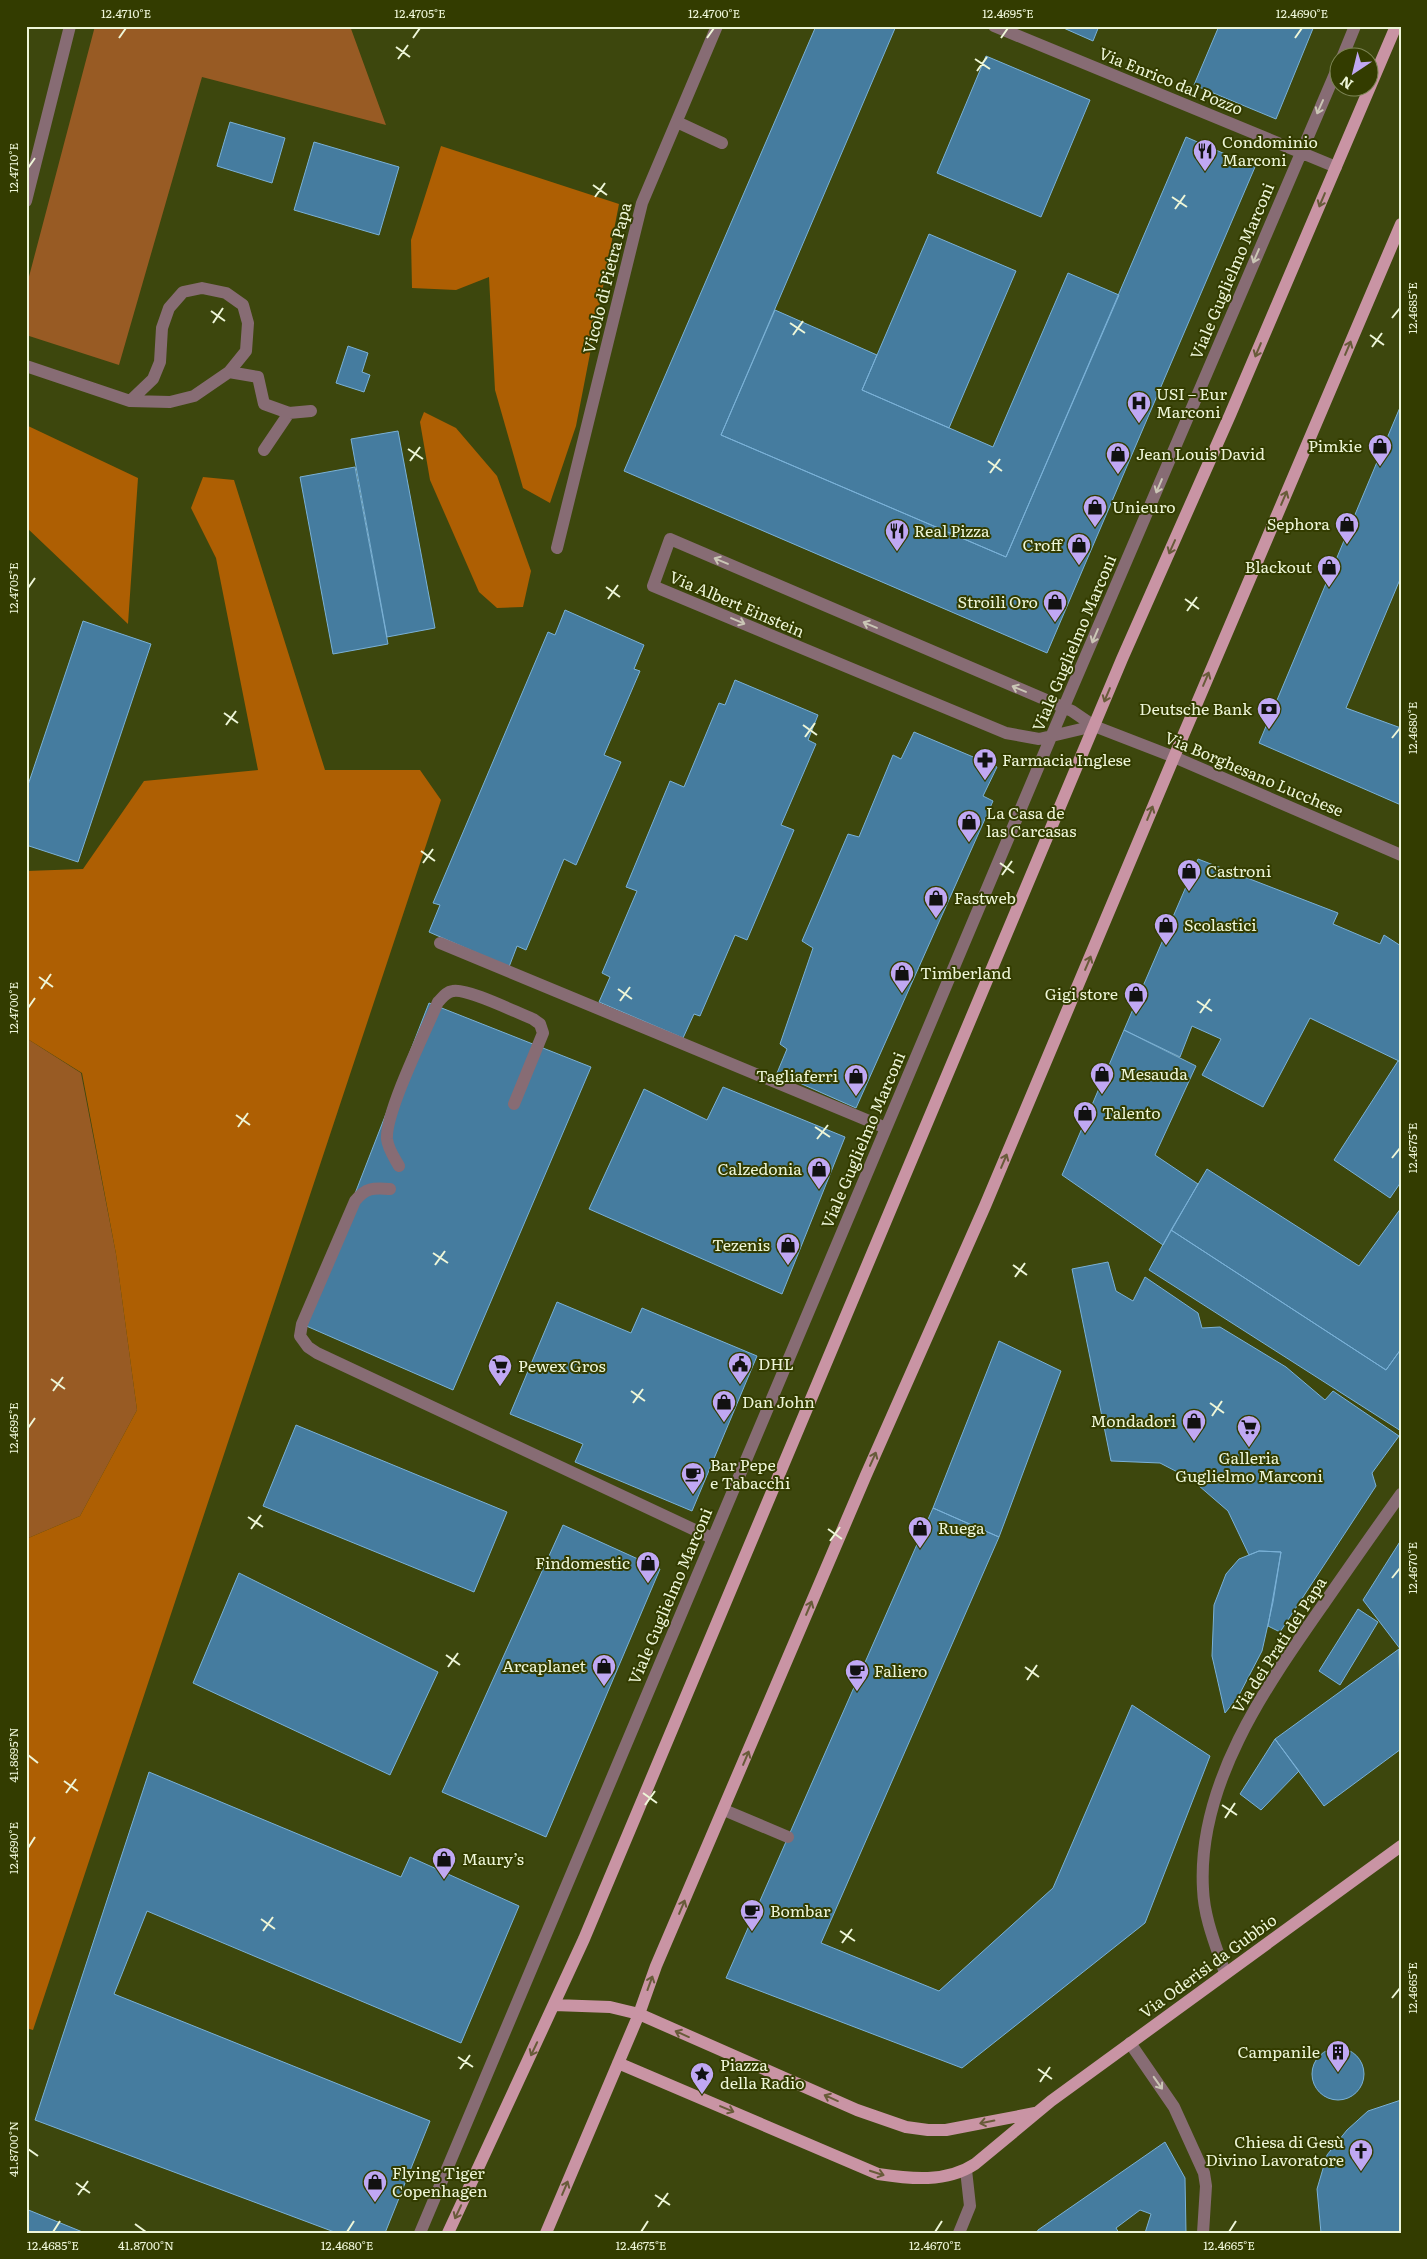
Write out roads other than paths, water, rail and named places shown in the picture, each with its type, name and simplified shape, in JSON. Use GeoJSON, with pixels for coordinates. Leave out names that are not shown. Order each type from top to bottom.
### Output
{"type":"FeatureCollection","features":[{"type":"Feature","properties":{"kind":"main road"},"geometry":{"type":"LineString","coordinates":[[448,2233],[554,2005],[603,1894],[1094,726],[1230,415],[1396,26]]}},
{"type":"Feature","properties":{"kind":"main road"},"geometry":{"type":"LineString","coordinates":[[546,2233],[639,2014],[656,1966],[870,1466],[989,1197],[1174,756],[1401,224]]}},
{"type":"Feature","properties":{"kind":"main road","name":"Via Oderisi da Gubbio"},"geometry":{"type":"LineString","coordinates":[[1035,2113],[1401,1846]]}},
{"type":"Feature","properties":{"kind":"main road"},"geometry":{"type":"LineString","coordinates":[[554,2005],[610,2007],[639,2014],[858,2110],[906,2127],[946,2130],[1035,2113]]}},
{"type":"Feature","properties":{"kind":"main road"},"geometry":{"type":"LineString","coordinates":[[618,2063],[878,2174],[912,2179],[945,2176],[966,2170],[1035,2113]]}},
{"type":"Feature","properties":{"kind":"street"},"geometry":{"type":"LineString","coordinates":[[26,201],[70,26]]}},
{"type":"Feature","properties":{"kind":"street","name":"Vicolo di Pietra Papa"},"geometry":{"type":"LineString","coordinates":[[557,548],[642,203],[717,26]]}},
{"type":"Feature","properties":{"kind":"street","name":"Via Enrico dal Pozzo"},"geometry":{"type":"LineString","coordinates":[[994,26],[1336,168]]}},
{"type":"Feature","properties":{"kind":"street"},"geometry":{"type":"LineString","coordinates":[[1346,48],[1355,26]]}},
{"type":"Feature","properties":{"kind":"street","name":"Viale Guglielmo Marconi"},"geometry":{"type":"LineString","coordinates":[[420,2233],[1051,737],[1330,84]]}},
{"type":"Feature","properties":{"kind":"street"},"geometry":{"type":"LineString","coordinates":[[676,122],[722,143]]}},
{"type":"Feature","properties":{"kind":"street"},"geometry":{"type":"LineString","coordinates":[[26,366],[130,401],[170,402],[194,396],[229,372],[246,350],[248,323],[243,305],[226,293],[202,288],[183,292],[169,308],[162,328],[160,362],[153,378],[130,401]]}},
{"type":"Feature","properties":{"kind":"street"},"geometry":{"type":"LineString","coordinates":[[229,372],[258,377],[264,404],[289,412],[312,411]]}},
{"type":"Feature","properties":{"kind":"street"},"geometry":{"type":"LineString","coordinates":[[264,450],[289,412]]}},
{"type":"Feature","properties":{"kind":"street","name":"Via Albert Einstein"},"geometry":{"type":"LineString","coordinates":[[670,539],[1064,708],[1079,715],[1094,726],[1039,739],[1006,733],[653,586],[670,539]]}},
{"type":"Feature","properties":{"kind":"street","name":"Via Borghesano Lucchese"},"geometry":{"type":"LineString","coordinates":[[1094,726],[1174,756],[1401,855]]}},
{"type":"Feature","properties":{"kind":"street"},"geometry":{"type":"LineString","coordinates":[[440,943],[886,1128]]}},
{"type":"Feature","properties":{"kind":"street"},"geometry":{"type":"LineString","coordinates":[[399,1166],[390,1152],[387,1137],[391,1114],[438,1002],[446,994],[455,990],[469,992],[533,1019],[540,1024],[543,1033],[514,1104]]}},
{"type":"Feature","properties":{"kind":"street"},"geometry":{"type":"LineString","coordinates":[[390,1189],[371,1187],[362,1192],[355,1201],[302,1324],[300,1336],[308,1347],[317,1353],[712,1538]]}},
{"type":"Feature","properties":{"kind":"street","name":"Via dei Prati dei Papa"},"geometry":{"type":"LineString","coordinates":[[1225,1973],[1206,1915],[1203,1889],[1204,1854],[1217,1792],[1243,1733],[1275,1676],[1401,1494]]}},
{"type":"Feature","properties":{"kind":"street"},"geometry":{"type":"LineString","coordinates":[[724,1810],[788,1837]]}},
{"type":"Feature","properties":{"kind":"street"},"geometry":{"type":"LineString","coordinates":[[1130,2043],[1174,2107],[1204,2173],[1206,2186],[1203,2233]]}},
{"type":"Feature","properties":{"kind":"street"},"geometry":{"type":"LineString","coordinates":[[959,2233],[970,2206],[966,2170]]}},
{"type":"Feature","properties":{"kind":"place","name":"Condominio Marconi"},"geometry":{"type":"Point","coordinates":[1205,172]}},
{"type":"Feature","properties":{"kind":"place","name":"USI – Eur Marconi"},"geometry":{"type":"Point","coordinates":[1139,424]}},
{"type":"Feature","properties":{"kind":"place","name":"Pimkie"},"geometry":{"type":"Point","coordinates":[1380,467]}},
{"type":"Feature","properties":{"kind":"place","name":"Jean Louis David"},"geometry":{"type":"Point","coordinates":[1118,475]}},
{"type":"Feature","properties":{"kind":"place","name":"Unieuro"},"geometry":{"type":"Point","coordinates":[1095,528]}},
{"type":"Feature","properties":{"kind":"place","name":"Sephora"},"geometry":{"type":"Point","coordinates":[1347,545]}},
{"type":"Feature","properties":{"kind":"place","name":"Real Pizza"},"geometry":{"type":"Point","coordinates":[897,552]}},
{"type":"Feature","properties":{"kind":"place","name":"Croff"},"geometry":{"type":"Point","coordinates":[1079,566]}},
{"type":"Feature","properties":{"kind":"place","name":"Blackout"},"geometry":{"type":"Point","coordinates":[1329,588]}},
{"type":"Feature","properties":{"kind":"place","name":"Stroili Oro"},"geometry":{"type":"Point","coordinates":[1055,623]}},
{"type":"Feature","properties":{"kind":"place","name":"Deutsche Bank"},"geometry":{"type":"Point","coordinates":[1269,730]}},
{"type":"Feature","properties":{"kind":"place","name":"Farmacia Inglese"},"geometry":{"type":"Point","coordinates":[985,781]}},
{"type":"Feature","properties":{"kind":"place","name":"La Casa de las Carcasas"},"geometry":{"type":"Point","coordinates":[969,843]}},
{"type":"Feature","properties":{"kind":"place","name":"Castroni"},"geometry":{"type":"Point","coordinates":[1189,892]}},
{"type":"Feature","properties":{"kind":"place","name":"Fastweb"},"geometry":{"type":"Point","coordinates":[936,919]}},
{"type":"Feature","properties":{"kind":"place","name":"Scolastici"},"geometry":{"type":"Point","coordinates":[1166,946]}},
{"type":"Feature","properties":{"kind":"place","name":"Timberland"},"geometry":{"type":"Point","coordinates":[902,994]}},
{"type":"Feature","properties":{"kind":"place","name":"Gigi store"},"geometry":{"type":"Point","coordinates":[1136,1015]}},
{"type":"Feature","properties":{"kind":"place","name":"Mesauda"},"geometry":{"type":"Point","coordinates":[1102,1095]}},
{"type":"Feature","properties":{"kind":"place","name":"Tagliaferri"},"geometry":{"type":"Point","coordinates":[856,1097]}},
{"type":"Feature","properties":{"kind":"place","name":"Talento"},"geometry":{"type":"Point","coordinates":[1085,1134]}},
{"type":"Feature","properties":{"kind":"place","name":"Calzedonia"},"geometry":{"type":"Point","coordinates":[819,1190]}},
{"type":"Feature","properties":{"kind":"place","name":"Tezenis"},"geometry":{"type":"Point","coordinates":[788,1266]}},
{"type":"Feature","properties":{"kind":"place","name":"DHL"},"geometry":{"type":"Point","coordinates":[740,1385]}},
{"type":"Feature","properties":{"kind":"place","name":"Pewex Gros"},"geometry":{"type":"Point","coordinates":[500,1387]}},
{"type":"Feature","properties":{"kind":"place","name":"Dan John"},"geometry":{"type":"Point","coordinates":[724,1423]}},
{"type":"Feature","properties":{"kind":"place","name":"Mondadori"},"geometry":{"type":"Point","coordinates":[1194,1442]}},
{"type":"Feature","properties":{"kind":"place","name":"Galleria Guglielmo Marconi"},"geometry":{"type":"Point","coordinates":[1249,1448]}},
{"type":"Feature","properties":{"kind":"place","name":"Bar Pepe e Tabacchi"},"geometry":{"type":"Point","coordinates":[693,1495]}},
{"type":"Feature","properties":{"kind":"place","name":"Ruega"},"geometry":{"type":"Point","coordinates":[920,1549]}},
{"type":"Feature","properties":{"kind":"place","name":"Findomestic"},"geometry":{"type":"Point","coordinates":[648,1584]}},
{"type":"Feature","properties":{"kind":"place","name":"Arcaplanet"},"geometry":{"type":"Point","coordinates":[604,1687]}},
{"type":"Feature","properties":{"kind":"place","name":"Faliero"},"geometry":{"type":"Point","coordinates":[857,1692]}},
{"type":"Feature","properties":{"kind":"place","name":"Maury’s"},"geometry":{"type":"Point","coordinates":[444,1880]}},
{"type":"Feature","properties":{"kind":"place","name":"Bombar"},"geometry":{"type":"Point","coordinates":[752,1932]}},
{"type":"Feature","properties":{"kind":"place","name":"Campanile"},"geometry":{"type":"Point","coordinates":[1338,2073]}},
{"type":"Feature","properties":{"kind":"place","name":"Piazza della Radio"},"geometry":{"type":"Point","coordinates":[702,2095]}},
{"type":"Feature","properties":{"kind":"place","name":"Chiesa di Gesù Divino Lavoratore"},"geometry":{"type":"Point","coordinates":[1361,2172]}},
{"type":"Feature","properties":{"kind":"place","name":"Flying Tiger Copenhagen"},"geometry":{"type":"Point","coordinates":[375,2203]}}]}
